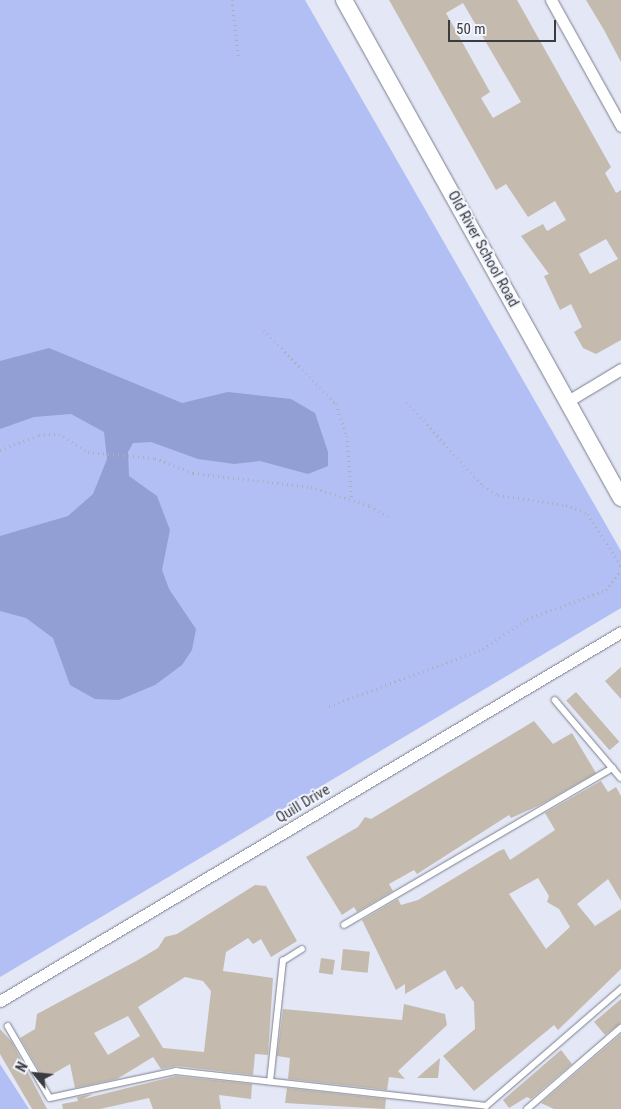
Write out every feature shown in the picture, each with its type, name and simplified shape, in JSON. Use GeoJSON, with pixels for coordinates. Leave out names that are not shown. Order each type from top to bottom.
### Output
{"type":"FeatureCollection","features":[{"type":"Feature","properties":{"kind":"main road","name":"Old River School Road"},"geometry":{"type":"LineString","coordinates":[[344,0],[621,498]]}},
{"type":"Feature","properties":{"kind":"street"},"geometry":{"type":"LineString","coordinates":[[551,0],[621,126]]}},
{"type":"Feature","properties":{"kind":"street"},"geometry":{"type":"LineString","coordinates":[[568,402],[621,369]]}},
{"type":"Feature","properties":{"kind":"street","name":"Quill Drive"},"geometry":{"type":"LineString","coordinates":[[2,996],[621,632]]}},
{"type":"Feature","properties":{"kind":"lane"},"geometry":{"type":"LineString","coordinates":[[555,700],[621,778]]}},
{"type":"Feature","properties":{"kind":"lane"},"geometry":{"type":"LineString","coordinates":[[344,924],[613,768]]}},
{"type":"Feature","properties":{"kind":"lane"},"geometry":{"type":"LineString","coordinates":[[270,1082],[282,961],[302,949]]}},
{"type":"Feature","properties":{"kind":"lane"},"geometry":{"type":"LineString","coordinates":[[8,1026],[50,1098],[176,1071],[486,1106],[621,989]]}},
{"type":"Feature","properties":{"kind":"lane"},"geometry":{"type":"LineString","coordinates":[[528,1109],[621,1028]]}},
{"type":"Feature","properties":{"kind":"path"},"geometry":{"type":"LineString","coordinates":[[232,0],[233,39],[239,60]]}},
{"type":"Feature","properties":{"kind":"path"},"geometry":{"type":"LineString","coordinates":[[264,330],[336,404],[347,436],[352,499]]}},
{"type":"Feature","properties":{"kind":"path"},"geometry":{"type":"LineString","coordinates":[[407,402],[455,450],[483,486],[498,494],[566,505],[588,514],[621,566]]}},
{"type":"Feature","properties":{"kind":"path"},"geometry":{"type":"LineString","coordinates":[[0,450],[39,435],[59,434],[97,454],[155,458],[193,473],[310,487],[352,499],[388,517]]}},
{"type":"Feature","properties":{"kind":"path"},"geometry":{"type":"LineString","coordinates":[[329,706],[483,649],[527,619],[606,590],[621,571]]}},
{"type":"Feature","properties":{"kind":"shaded area"},"geometry":{"type":"Polygon","coordinates":[[[0,0],[305,0],[621,551],[621,608],[0,977],[0,0]]]}},
{"type":"Feature","properties":{"kind":"shaded area"},"geometry":{"type":"Polygon","coordinates":[[[49,348],[182,403],[228,392],[291,399],[315,413],[328,452],[328,466],[308,474],[260,461],[234,464],[198,459],[151,442],[133,443],[128,452],[129,476],[157,496],[170,530],[162,570],[169,589],[196,629],[192,650],[182,665],[155,685],[119,700],[95,699],[70,685],[53,638],[26,618],[0,611],[0,536],[68,516],[93,494],[107,459],[104,432],[71,414],[34,417],[0,429],[0,361],[49,348]]]}},
{"type":"Feature","properties":{"kind":"shaded area"},"geometry":{"type":"Polygon","coordinates":[[[0,1064],[29,1109],[0,1109],[0,1064]]]}},
{"type":"Feature","properties":{"kind":"building"},"geometry":{"type":"Polygon","coordinates":[[[389,0],[517,0],[611,167],[605,173],[616,193],[621,190],[621,340],[596,354],[583,348],[574,332],[582,327],[571,304],[560,310],[544,276],[549,274],[521,236],[543,224],[547,231],[566,220],[555,201],[528,217],[506,184],[496,190],[389,0]],[[463,3],[446,13],[490,92],[481,98],[493,118],[521,102],[463,3]],[[606,239],[579,254],[590,274],[618,259],[606,239]]]}},
{"type":"Feature","properties":{"kind":"building"},"geometry":{"type":"Polygon","coordinates":[[[586,0],[621,0],[621,62],[604,30],[586,0]]]}},
{"type":"Feature","properties":{"kind":"building"},"geometry":{"type":"Polygon","coordinates":[[[621,667],[621,699],[605,681],[621,667]]]}},
{"type":"Feature","properties":{"kind":"building"},"geometry":{"type":"Polygon","coordinates":[[[576,692],[619,742],[609,750],[566,701],[576,692]]]}},
{"type":"Feature","properties":{"kind":"building"},"geometry":{"type":"Polygon","coordinates":[[[534,721],[553,744],[572,733],[596,773],[540,805],[511,818],[509,815],[417,874],[414,870],[389,884],[393,891],[357,912],[354,907],[342,915],[306,857],[358,827],[365,817],[371,819],[534,721]]]}},
{"type":"Feature","properties":{"kind":"building"},"geometry":{"type":"Polygon","coordinates":[[[601,781],[608,792],[616,787],[621,796],[621,901],[608,879],[577,904],[595,926],[621,909],[621,969],[558,1030],[554,1025],[474,1091],[443,1056],[475,1029],[474,1002],[462,986],[456,990],[445,970],[405,994],[405,984],[396,990],[362,920],[398,899],[401,905],[418,900],[499,851],[504,849],[510,860],[555,830],[545,813],[601,781]],[[538,878],[509,894],[546,949],[570,927],[559,909],[547,902],[549,896],[538,878]]]}},
{"type":"Feature","properties":{"kind":"building"},"geometry":{"type":"Polygon","coordinates":[[[255,885],[266,886],[297,941],[271,957],[261,939],[253,944],[248,938],[226,952],[223,971],[273,978],[268,1055],[255,1054],[253,1075],[177,1066],[161,1069],[153,1057],[117,1079],[75,1088],[70,1064],[44,1079],[20,1038],[35,1029],[37,1014],[158,948],[165,937],[177,934],[255,885]],[[185,977],[138,1007],[163,1048],[204,1052],[211,991],[203,981],[185,977]],[[128,1016],[94,1033],[108,1055],[140,1036],[128,1016]]]}},
{"type":"Feature","properties":{"kind":"building"},"geometry":{"type":"Polygon","coordinates":[[[343,949],[370,952],[368,973],[341,970],[343,949]]]}},
{"type":"Feature","properties":{"kind":"building"},"geometry":{"type":"Polygon","coordinates":[[[321,958],[335,960],[333,975],[319,973],[321,958]]]}},
{"type":"Feature","properties":{"kind":"building"},"geometry":{"type":"Polygon","coordinates":[[[621,999],[621,1023],[605,1035],[594,1022],[621,999]]]}},
{"type":"Feature","properties":{"kind":"building"},"geometry":{"type":"Polygon","coordinates":[[[404,1004],[445,1014],[447,1025],[398,1071],[405,1079],[389,1077],[387,1090],[288,1079],[290,1058],[277,1056],[283,1009],[402,1020],[404,1004]]]}},
{"type":"Feature","properties":{"kind":"building"},"geometry":{"type":"Polygon","coordinates":[[[0,1029],[12,1042],[47,1109],[32,1109],[0,1054],[0,1029]]]}},
{"type":"Feature","properties":{"kind":"building"},"geometry":{"type":"Polygon","coordinates":[[[621,1034],[621,1109],[554,1109],[541,1103],[621,1034]]]}},
{"type":"Feature","properties":{"kind":"building"},"geometry":{"type":"Polygon","coordinates":[[[561,1050],[572,1064],[531,1099],[527,1097],[509,1108],[503,1100],[561,1050]]]}},
{"type":"Feature","properties":{"kind":"building"},"geometry":{"type":"Polygon","coordinates":[[[440,1058],[438,1078],[417,1078],[426,1070],[440,1058]]]}},
{"type":"Feature","properties":{"kind":"building"},"geometry":{"type":"Polygon","coordinates":[[[176,1076],[252,1084],[251,1099],[219,1095],[221,1109],[153,1109],[149,1098],[100,1109],[63,1109],[62,1104],[78,1101],[77,1097],[93,1094],[83,1099],[176,1076]]]}},
{"type":"Feature","properties":{"kind":"building"},"geometry":{"type":"Polygon","coordinates":[[[287,1088],[386,1099],[385,1109],[285,1103],[287,1088]]]}}]}
